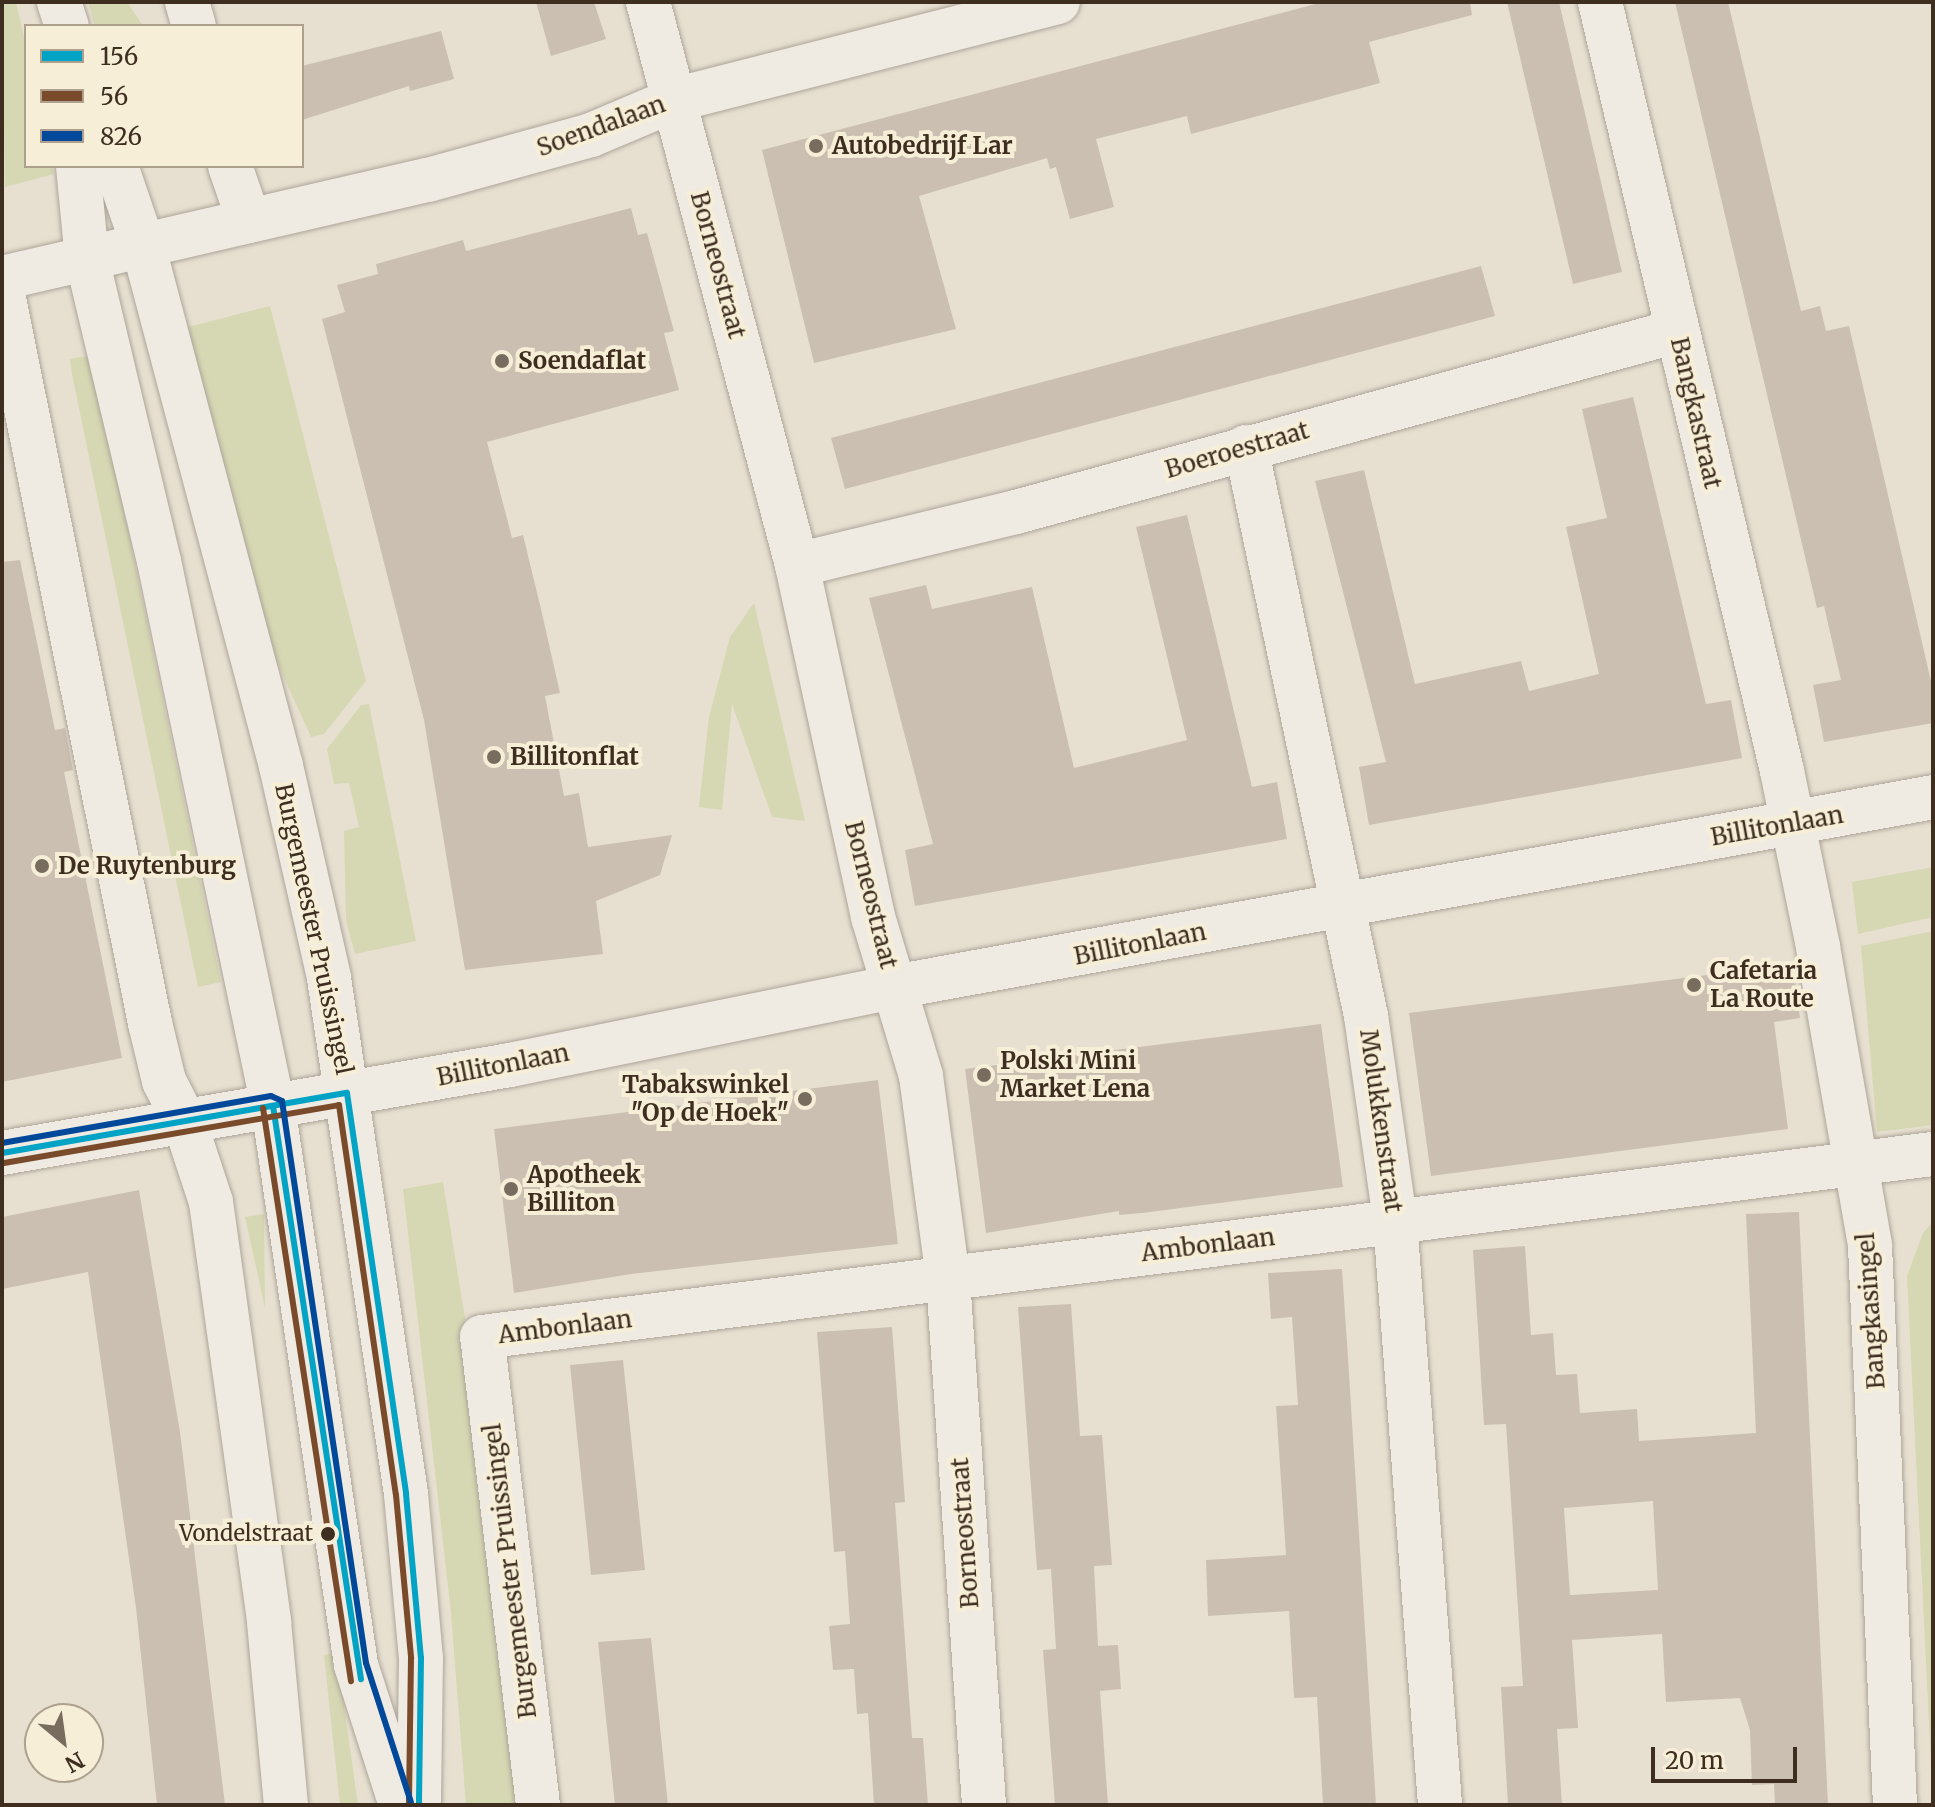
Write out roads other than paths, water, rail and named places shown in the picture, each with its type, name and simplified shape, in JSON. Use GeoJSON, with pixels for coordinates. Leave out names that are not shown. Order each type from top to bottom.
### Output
{"type":"FeatureCollection","features":[{"type":"Feature","properties":{"kind":"street"},"geometry":{"type":"LineString","coordinates":[[187,2],[193,24]]}},
{"type":"Feature","properties":{"kind":"street","name":"Borneostraat"},"geometry":{"type":"LineString","coordinates":[[648,2],[797,565],[873,917],[921,1076],[948,1279],[984,1805]]}},
{"type":"Feature","properties":{"kind":"street","name":"Soendalaan"},"geometry":{"type":"LineString","coordinates":[[2,278],[249,221],[591,135],[674,100],[1058,2]]}},
{"type":"Feature","properties":{"kind":"street","name":"Bangkastraat"},"geometry":{"type":"LineString","coordinates":[[1600,2],[1793,824]]}},
{"type":"Feature","properties":{"kind":"street"},"geometry":{"type":"LineString","coordinates":[[78,168],[87,259],[159,561],[273,1106],[356,1665],[401,1805]]}},
{"type":"Feature","properties":{"kind":"street","name":"Burgemeester Pruissingel"},"geometry":{"type":"LineString","coordinates":[[117,168],[143,245],[281,766],[329,978],[406,1494],[421,1658],[419,1805]]}},
{"type":"Feature","properties":{"kind":"street"},"geometry":{"type":"LineString","coordinates":[[231,168],[249,221]]}},
{"type":"Feature","properties":{"kind":"street"},"geometry":{"type":"LineString","coordinates":[[2,289],[150,1023],[164,1081],[184,1120],[211,1202],[231,1329],[269,1622],[286,1805]]}},
{"type":"Feature","properties":{"kind":"street","name":"Boeroestraat"},"geometry":{"type":"LineString","coordinates":[[797,565],[1016,512],[1677,331]]}},
{"type":"Feature","properties":{"kind":"street","name":"Molukkenstraat"},"geometry":{"type":"LineString","coordinates":[[1246,447],[1366,1016],[1395,1221],[1440,1805]]}},
{"type":"Feature","properties":{"kind":"street","name":"Billitonlaan"},"geometry":{"type":"LineString","coordinates":[[273,1106],[894,987],[1933,797]]}},
{"type":"Feature","properties":{"kind":"street","name":"Bangkasingel"},"geometry":{"type":"LineString","coordinates":[[1793,824],[1818,947],[1852,1163],[1870,1246],[1895,1805]]}},
{"type":"Feature","properties":{"kind":"street"},"geometry":{"type":"LineString","coordinates":[[2,1153],[273,1106]]}},
{"type":"Feature","properties":{"kind":"street","name":"Ambonlaan"},"geometry":{"type":"LineString","coordinates":[[482,1337],[1933,1154]]}},
{"type":"Feature","properties":{"kind":"street","name":"Burgemeester Pruissingel"},"geometry":{"type":"LineString","coordinates":[[482,1337],[538,1805]]}},
{"type":"Feature","properties":{"kind":"place","name":"Autobedrijf Lar"},"geometry":{"type":"Point","coordinates":[816,146]}},
{"type":"Feature","properties":{"kind":"place","name":"Soendaflat"},"geometry":{"type":"Point","coordinates":[502,361]}},
{"type":"Feature","properties":{"kind":"place","name":"Billitonflat"},"geometry":{"type":"Point","coordinates":[494,757]}},
{"type":"Feature","properties":{"kind":"place","name":"De Ruytenburg"},"geometry":{"type":"Point","coordinates":[42,866]}},
{"type":"Feature","properties":{"kind":"place","name":"Cafetaria La Route"},"geometry":{"type":"Point","coordinates":[1694,985]}},
{"type":"Feature","properties":{"kind":"place","name":"Polski Mini Market Lena"},"geometry":{"type":"Point","coordinates":[984,1075]}},
{"type":"Feature","properties":{"kind":"place","name":"Tabakswinkel \"Op de Hoek\""},"geometry":{"type":"Point","coordinates":[805,1099]}},
{"type":"Feature","properties":{"kind":"place","name":"Apotheek Billiton"},"geometry":{"type":"Point","coordinates":[511,1189]}},
{"type":"Feature","properties":{"kind":"place","name":"Vondelstraat"},"geometry":{"type":"Point","coordinates":[328,1534]}}]}
